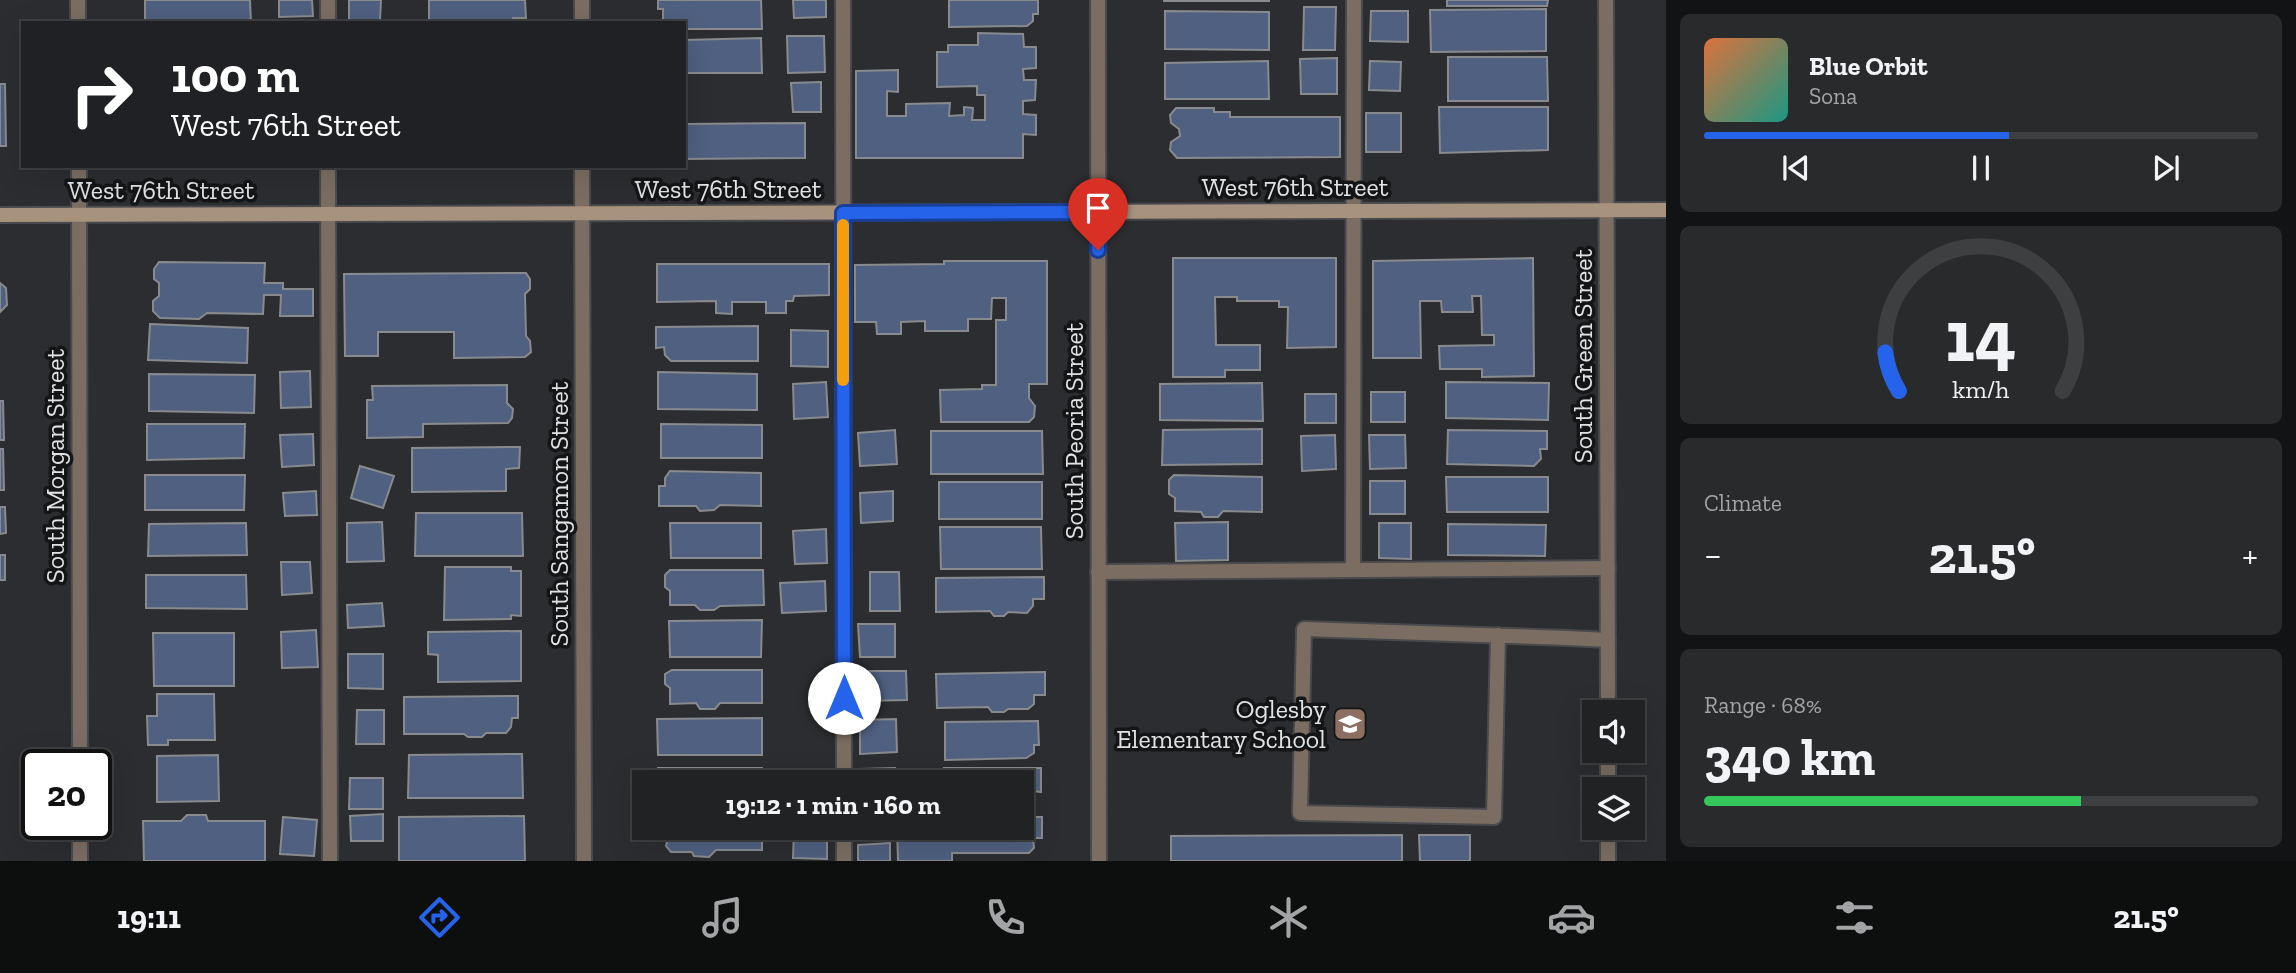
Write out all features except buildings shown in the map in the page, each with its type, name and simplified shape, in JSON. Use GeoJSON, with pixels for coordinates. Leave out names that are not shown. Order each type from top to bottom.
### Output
{"type":"FeatureCollection","features":[{"type":"Feature","properties":{"kind":"street"},"geometry":{"type":"LineString","coordinates":[[78,0],[78,21]]}},
{"type":"Feature","properties":{"kind":"street"},"geometry":{"type":"LineString","coordinates":[[328,0],[328,21]]}},
{"type":"Feature","properties":{"kind":"street"},"geometry":{"type":"LineString","coordinates":[[582,0],[582,21]]}},
{"type":"Feature","properties":{"kind":"street"},"geometry":{"type":"LineString","coordinates":[[843,0],[844,770]]}},
{"type":"Feature","properties":{"kind":"street","name":"South Peoria Street"},"geometry":{"type":"LineString","coordinates":[[1098,0],[1099,861]]}},
{"type":"Feature","properties":{"kind":"street"},"geometry":{"type":"LineString","coordinates":[[1353,570],[1354,0]]}},
{"type":"Feature","properties":{"kind":"street","name":"South Green Street"},"geometry":{"type":"LineString","coordinates":[[1606,0],[1608,700]]}},
{"type":"Feature","properties":{"kind":"street","name":"South Morgan Street"},"geometry":{"type":"LineString","coordinates":[[79,168],[80,749]]}},
{"type":"Feature","properties":{"kind":"street"},"geometry":{"type":"LineString","coordinates":[[328,168],[330,861]]}},
{"type":"Feature","properties":{"kind":"street","name":"South Sangamon Street"},"geometry":{"type":"LineString","coordinates":[[582,168],[584,861]]}},
{"type":"Feature","properties":{"kind":"street","name":"West 76th Street"},"geometry":{"type":"LineString","coordinates":[[0,215],[1666,210]]}},
{"type":"Feature","properties":{"kind":"street"},"geometry":{"type":"LineString","coordinates":[[1098,572],[1608,568]]}},
{"type":"Feature","properties":{"kind":"street"},"geometry":{"type":"LineString","coordinates":[[1498,635],[1494,817],[1300,813],[1304,629],[1498,635],[1608,640]]}},
{"type":"Feature","properties":{"kind":"street"},"geometry":{"type":"LineString","coordinates":[[80,840],[80,861]]}},
{"type":"Feature","properties":{"kind":"street"},"geometry":{"type":"LineString","coordinates":[[844,840],[844,861]]}},
{"type":"Feature","properties":{"kind":"street"},"geometry":{"type":"LineString","coordinates":[[1608,840],[1608,861]]}},
{"type":"Feature","properties":{"kind":"slow traffic"},"geometry":{"type":"LineString","coordinates":[[843,225],[843,380]]}},
{"type":"Feature","properties":{"kind":"place","name":"Oglesby Elementary School"},"geometry":{"type":"Point","coordinates":[1350,724]}},
{"type":"Feature","properties":{"kind":"route"},"geometry":{"type":"LineString","coordinates":[[844,698],[843,213],[1098,212],[1098,250]]}}]}
